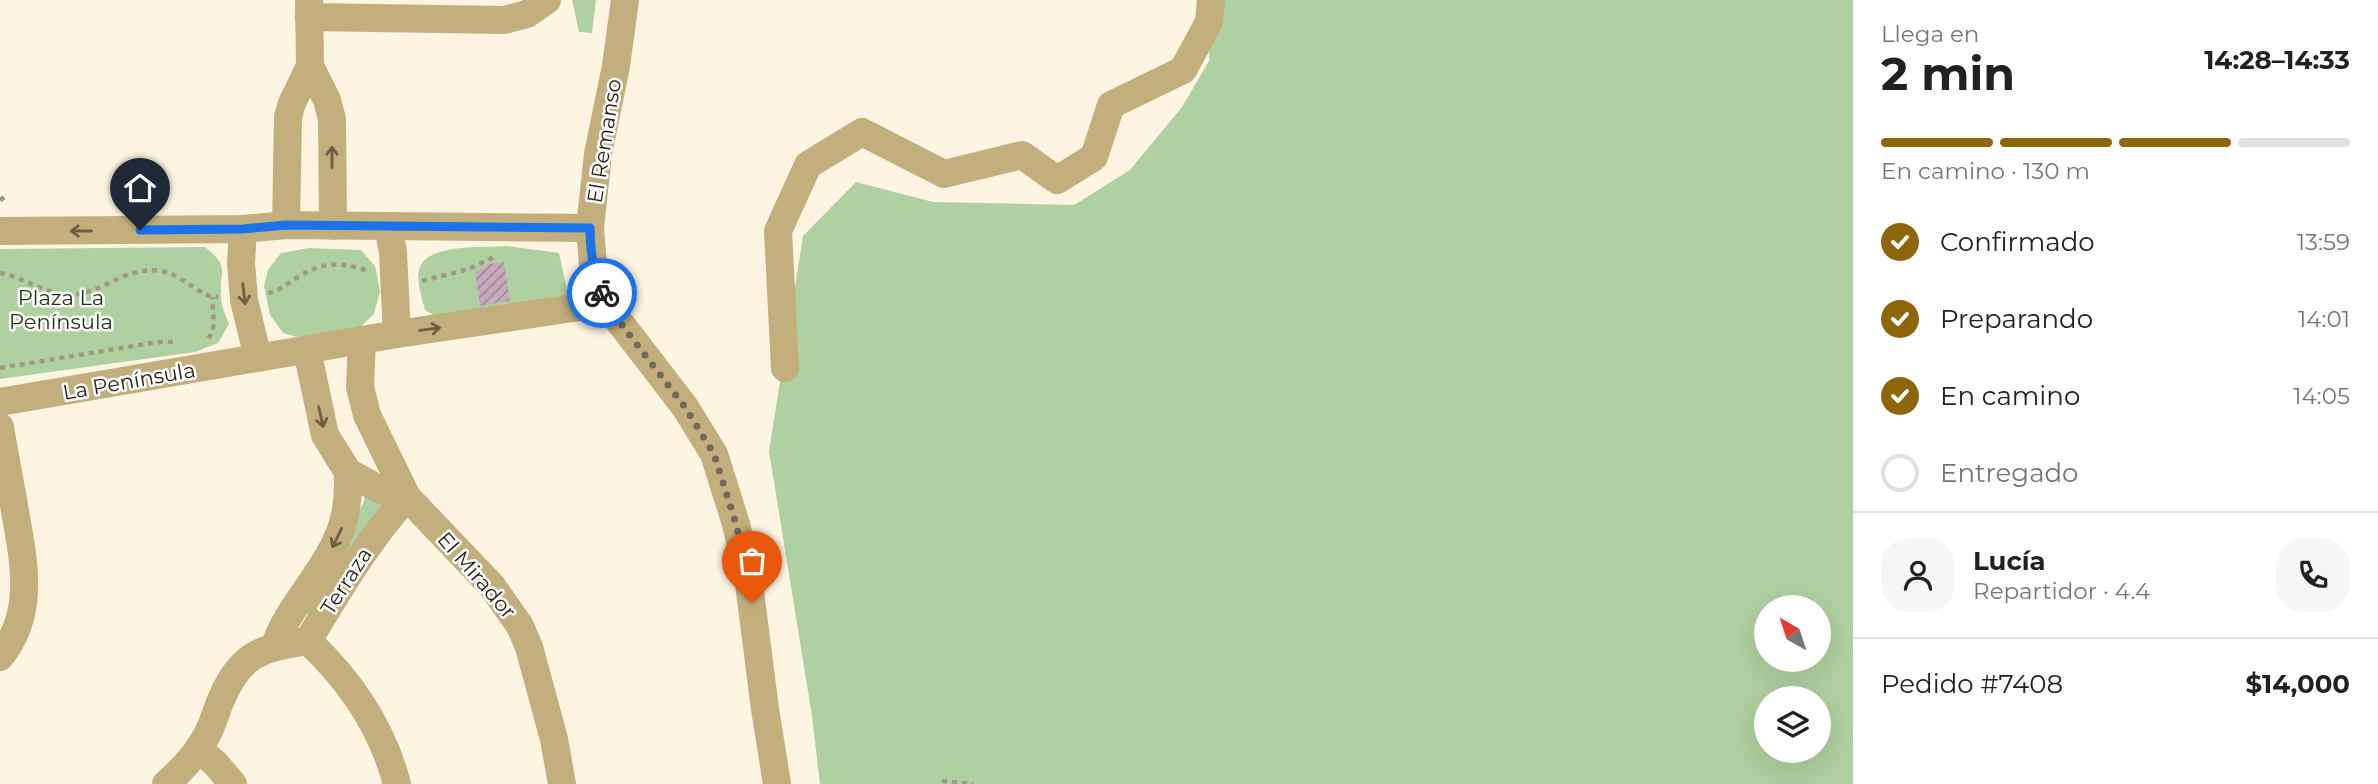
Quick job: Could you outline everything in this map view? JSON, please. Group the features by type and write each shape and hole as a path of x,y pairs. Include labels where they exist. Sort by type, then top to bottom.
{"street":[{"path":"333,226 332,119 327,100 310,66 309,9 504,20 527,14 547,0"},
{"name":"El Remanso","path":"625,0 616,66 598,154 590,228 593,266 607,303 685,407 714,454 726,489 748,576 777,784"},
{"path":"785,368 778,231 808,164 862,132 944,174 1022,155 1057,180 1094,157 1111,105 1183,70 1209,22 1211,0"},
{"path":"286,225 288,117 310,66"},
{"path":"0,231 243,229 286,225 590,228"},
{"path":"388,226 393,252 397,334"},
{"path":"243,229 241,263 244,300 258,358"},
{"name":"La Península","path":"0,402 397,334 607,303"},
{"name":"El Mirador","path":"362,340 360,387 368,415 407,497 492,586 520,626 536,664 562,784"},
{"name":"El Mirador","path":"307,350 325,435 348,472 381,490 407,497"},
{"path":"0,426 26,579 21,616 12,640 0,657"},
{"name":"Terraza","path":"275,645 287,618 337,540 346,514 348,472"},
{"name":"Terraza","path":"308,640 362,555 407,497"},
{"path":"166,784 208,734 232,676 255,654 275,645 308,640 338,671 362,702 389,755 397,784"},
{"path":"198,749 215,763 233,784"}],"path":[{"path":"0,200 8,195"},
{"path":"0,273 64,295 82,294 144,270 162,271 180,277 202,293 213,295 212,335 198,343"},
{"path":"0,368 158,342 188,343"},
{"path":"943,781 973,784"}],"green space":[{"path":"572,0 596,0 592,33 579,32"},
{"path":"1212,0 1853,0 1853,784 820,784 812,716 769,451 803,236 856,182 933,202 1074,205 1130,170 1182,107 1209,61"},
{"path":"507,246 559,253 569,299 435,316 425,310 418,277 425,259 446,250"},
{"name":"Plaza La Península","path":"205,247 218,260 222,269 221,300 229,324 218,343 195,352 0,379 0,249"},
{"path":"309,248 361,250 375,266 380,291 374,314 357,330 301,338 283,333 270,315 264,286 268,270 281,253"},
{"path":"366,490 387,502 310,616 303,611 363,504"}],"building":[{"path":"504,262 510,301 480,306 475,272 488,264"}],"way so far":[{"path":"602,293 615,316 685,407 714,454 736,524 752,603"}],"route":[{"path":"140,230 243,229 286,225 590,228 593,266 602,293"}]}
